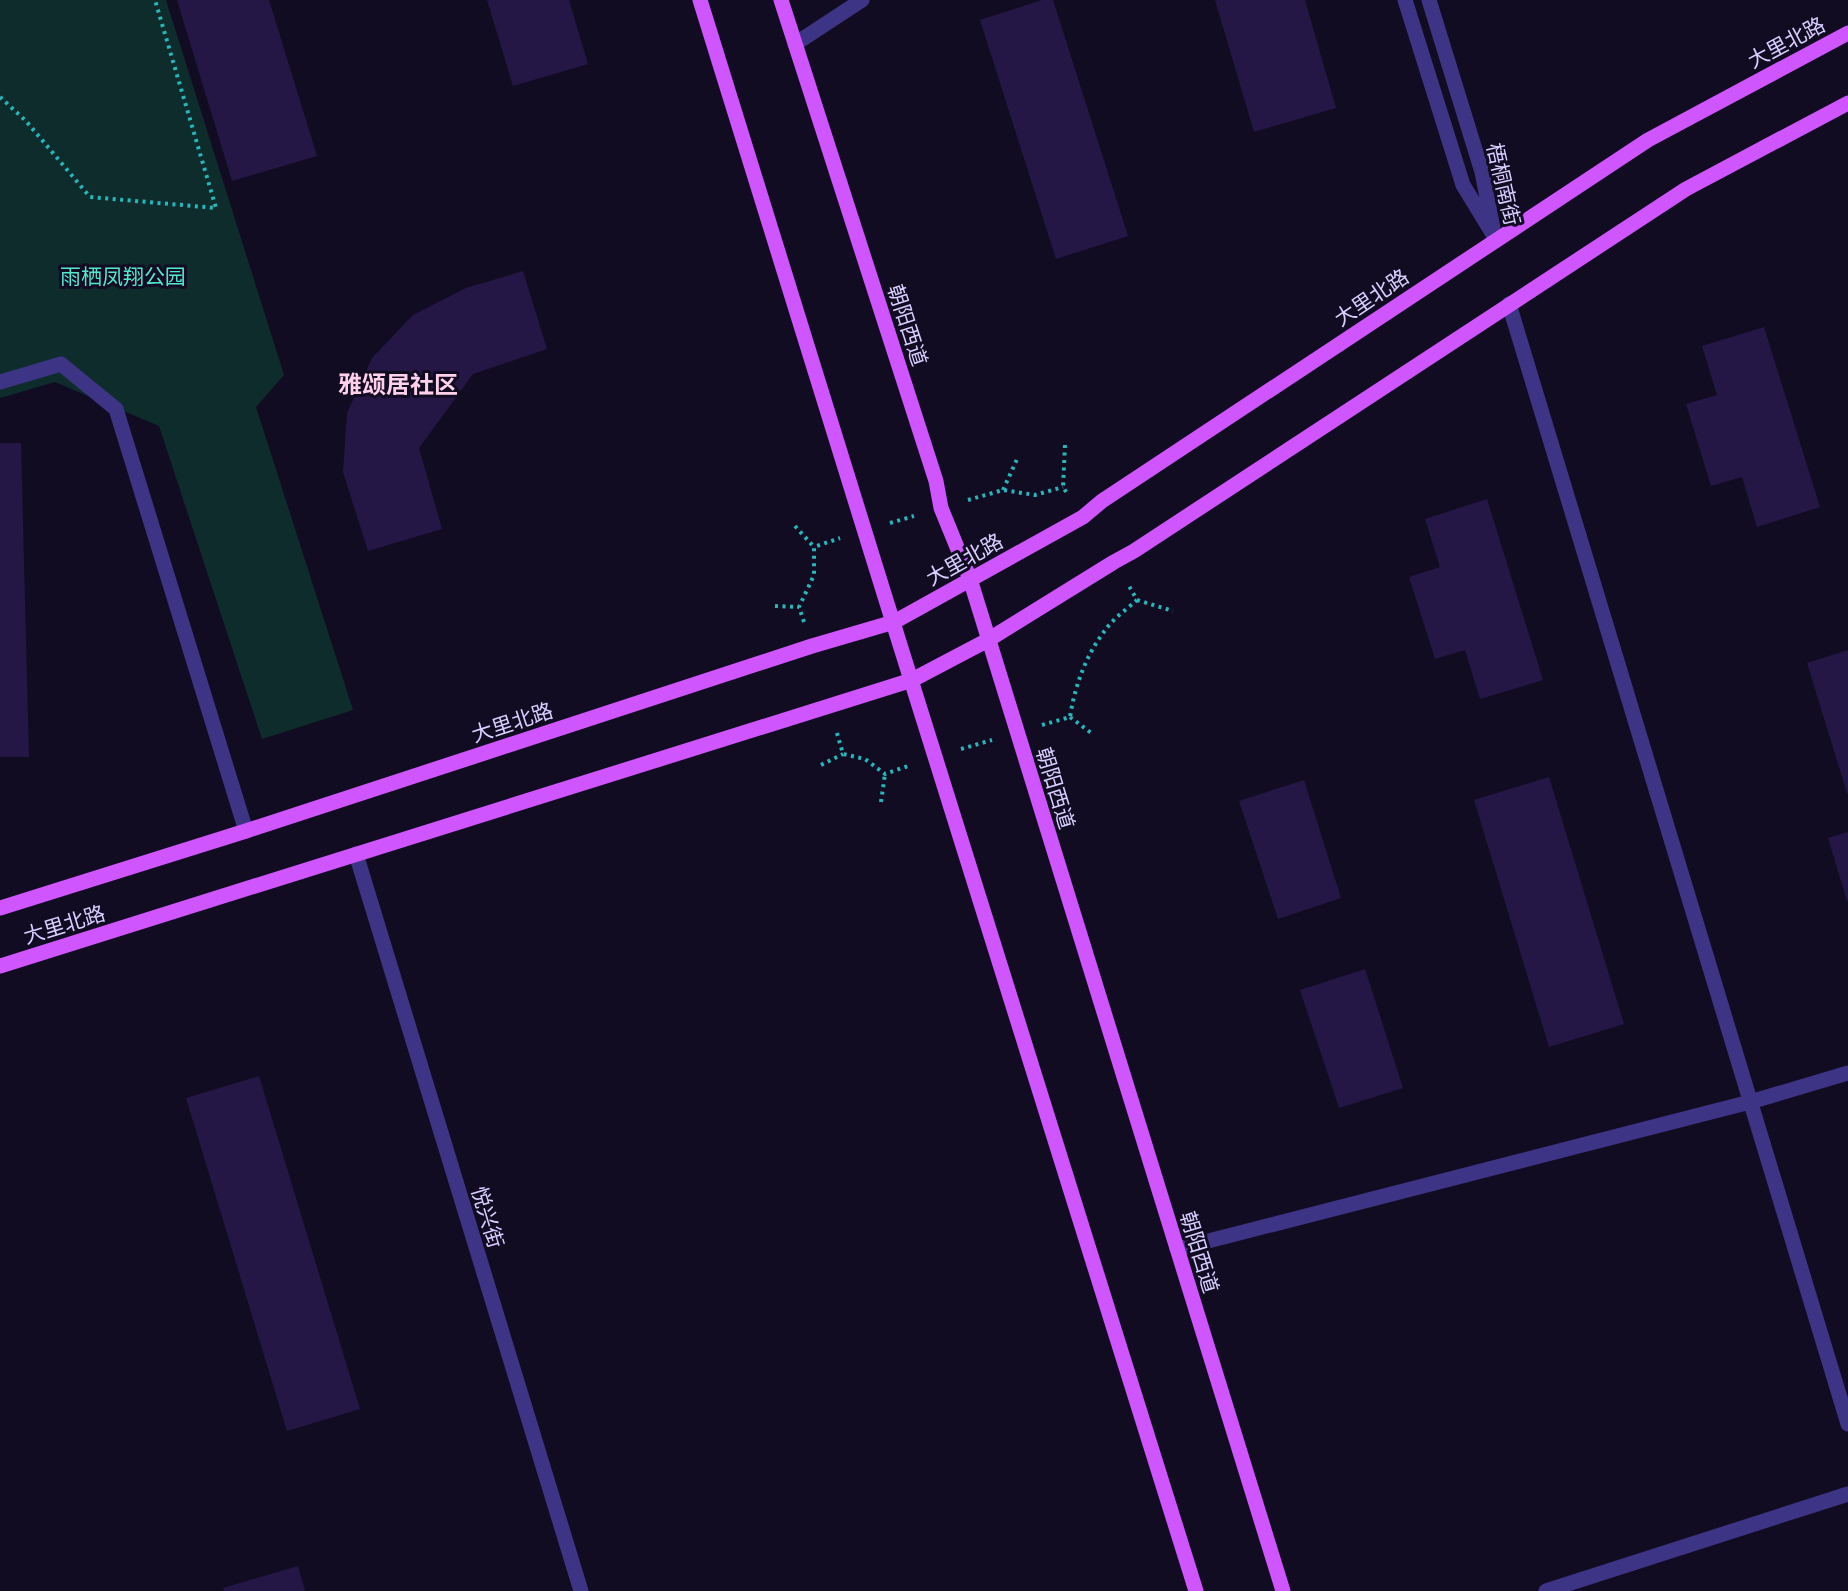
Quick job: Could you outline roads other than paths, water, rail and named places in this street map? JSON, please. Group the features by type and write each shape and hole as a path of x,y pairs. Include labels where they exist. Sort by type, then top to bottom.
{"main road":[{"path":"700,0 863,531 894,622 1196,1591"},
{"name":"朝阳西道","path":"781,0 936,481 941,508 970,579 1283,1591"},
{"name":"大里北路","path":"0,908 246,831 812,645 894,622 1083,517 1102,501 1648,140 1848,33"},
{"name":"大里北路","path":"0,966 912,680 988,640 1134,551 1686,189 1848,103"}],"street":[{"path":"795,44 861,0"},
{"name":"梧桐南街","path":"1405,0 1462,185 1496,239"},
{"name":"梧桐南街","path":"1429,0 1482,172 1496,239"},
{"path":"1509,304 1848,1424"},
{"path":"0,382 61,364 116,409 246,831"},
{"name":"悦兴街","path":"356,854 581,1591"},
{"path":"1177,1249 1750,1102 1848,1073"},
{"path":"1546,1591 1848,1494"}],"district":[{"name":"雅颂居社区","path":"398,384"}],"park label":[{"name":"雨栖凤翔公园","path":"123,276"}]}
